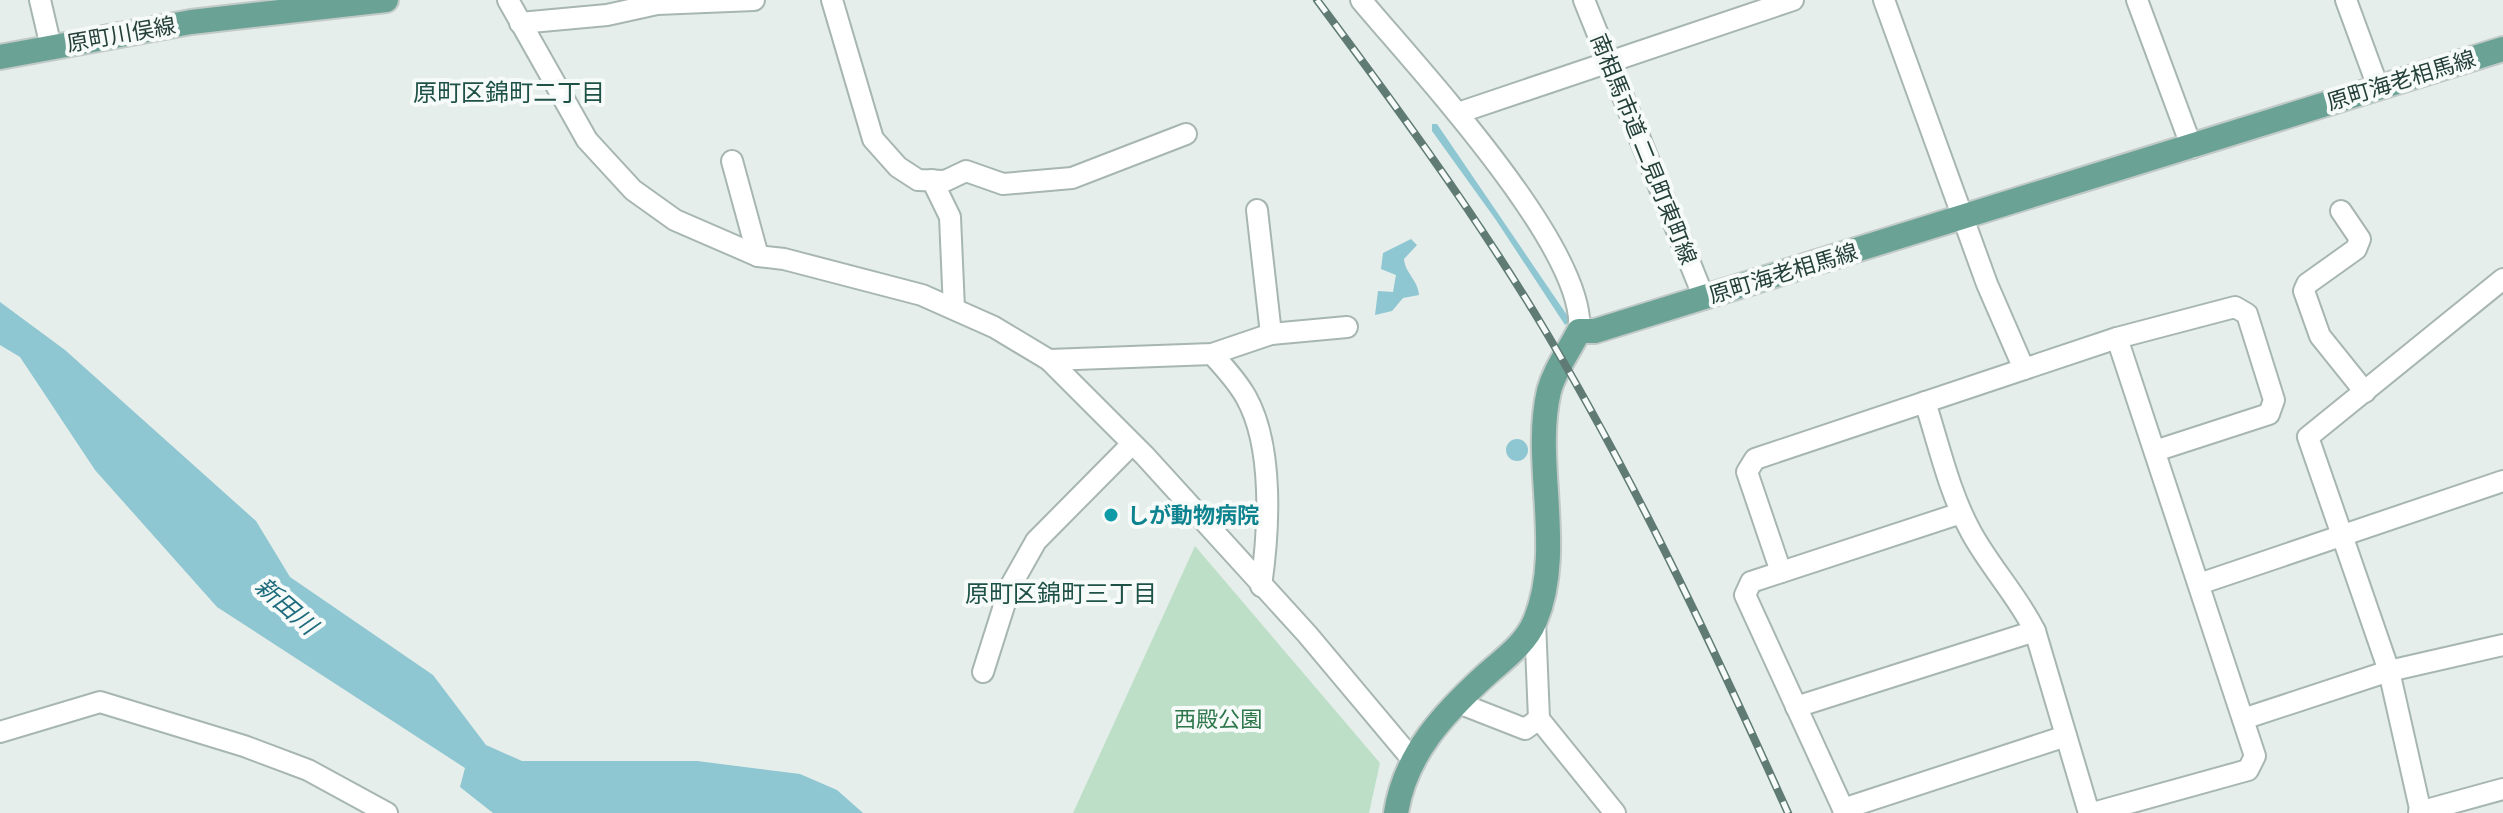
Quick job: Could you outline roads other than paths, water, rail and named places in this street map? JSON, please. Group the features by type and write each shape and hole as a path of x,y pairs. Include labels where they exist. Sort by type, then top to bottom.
{"main road":[{"name":"原町川俣線","path":"0,57 191,22 386,0"},
{"name":"原町海老相馬線","path":"1579,331 1595,331 1704,298 2503,49"},
{"path":"1396,813 1411,758 1456,702 1520,645 1535,622 1544,589 1548,550 1547,407 1558,370 1579,331"}],"street":[{"path":"40,0 51,47"},
{"path":"508,0 587,140 633,190 675,220 758,256 784,259 922,295 994,327 1049,360 1132,444 1307,634 1411,758"},
{"path":"520,23 607,15 657,4 754,0"},
{"path":"832,0 873,139 898,167 918,180 945,181 966,171 1003,184 1072,178 1186,134"},
{"path":"1361,0 1458,113 1558,256 1581,314 1579,331"},
{"name":"南相馬市道 二見町東町線","path":"1584,0 1704,298"},
{"path":"1458,113 1793,0"},
{"path":"1884,0 1963,218 2024,369"},
{"path":"2137,0 2192,148"},
{"path":"2346,0 2378,87"},
{"path":"732,161 758,256"},
{"path":"932,180 950,217 954,309"},
{"path":"1257,210 1271,334"},
{"path":"2341,211 2360,239 2356,249 2307,284 2304,291 2320,336 2365,392"},
{"path":"2503,279 2308,437 2389,671 2420,813 2503,789"},
{"path":"1781,572 1747,472 1755,459 2117,338 2235,307 2247,314 2274,400 2269,414 2155,451"},
{"path":"1049,360 1212,354 1271,334 1347,327"},
{"path":"1925,402 1961,513 2021,604 2035,631 2091,813 2248,770 2255,756 2117,338"},
{"path":"1212,354 1247,398 1263,441 1266,553 1261,586"},
{"path":"983,672 1010,587 1036,541 1132,444"},
{"path":"2199,584 2503,481"},
{"path":"1961,513 1751,582 1745,595 1844,811 2066,736"},
{"path":"1535,622 1539,719 1615,813"},
{"path":"1796,707 2035,631"},
{"path":"2243,719 2389,671 2503,645"},
{"path":"0,732 100,702 295,765 387,813"},
{"path":"1456,702 1525,729 1539,719"}],"water":[{"path":"1432,124 1437,124 1571,321 1565,325 1496,220 1432,131"},
{"path":"1411,239 1417,245 1404,259 1419,295 1403,298 1392,311 1375,315 1378,291 1393,292 1396,275 1381,269 1383,253"},
{"name":"新田川","path":"0,302 65,350 256,521 290,577 433,675 486,745 522,761 697,761 800,774 837,790 863,813 493,813 460,787 465,768 217,607 95,470 20,357 0,345"},
{"path":"1517,439 1525,442 1528,450 1525,458 1517,461 1509,458 1506,450 1509,442"}],"railway":[{"path":"1317,0 1456,193 1570,372 1668,558 1788,813"}],"place":[{"name":"しが動物病院","path":"1111,515"}],"district":[{"name":"原町区錦町二丁目","path":"509,93"},
{"name":"原町区錦町三丁目","path":"1061,594"}],"park label":[{"name":"西殿公園","path":"1218,719"}]}
